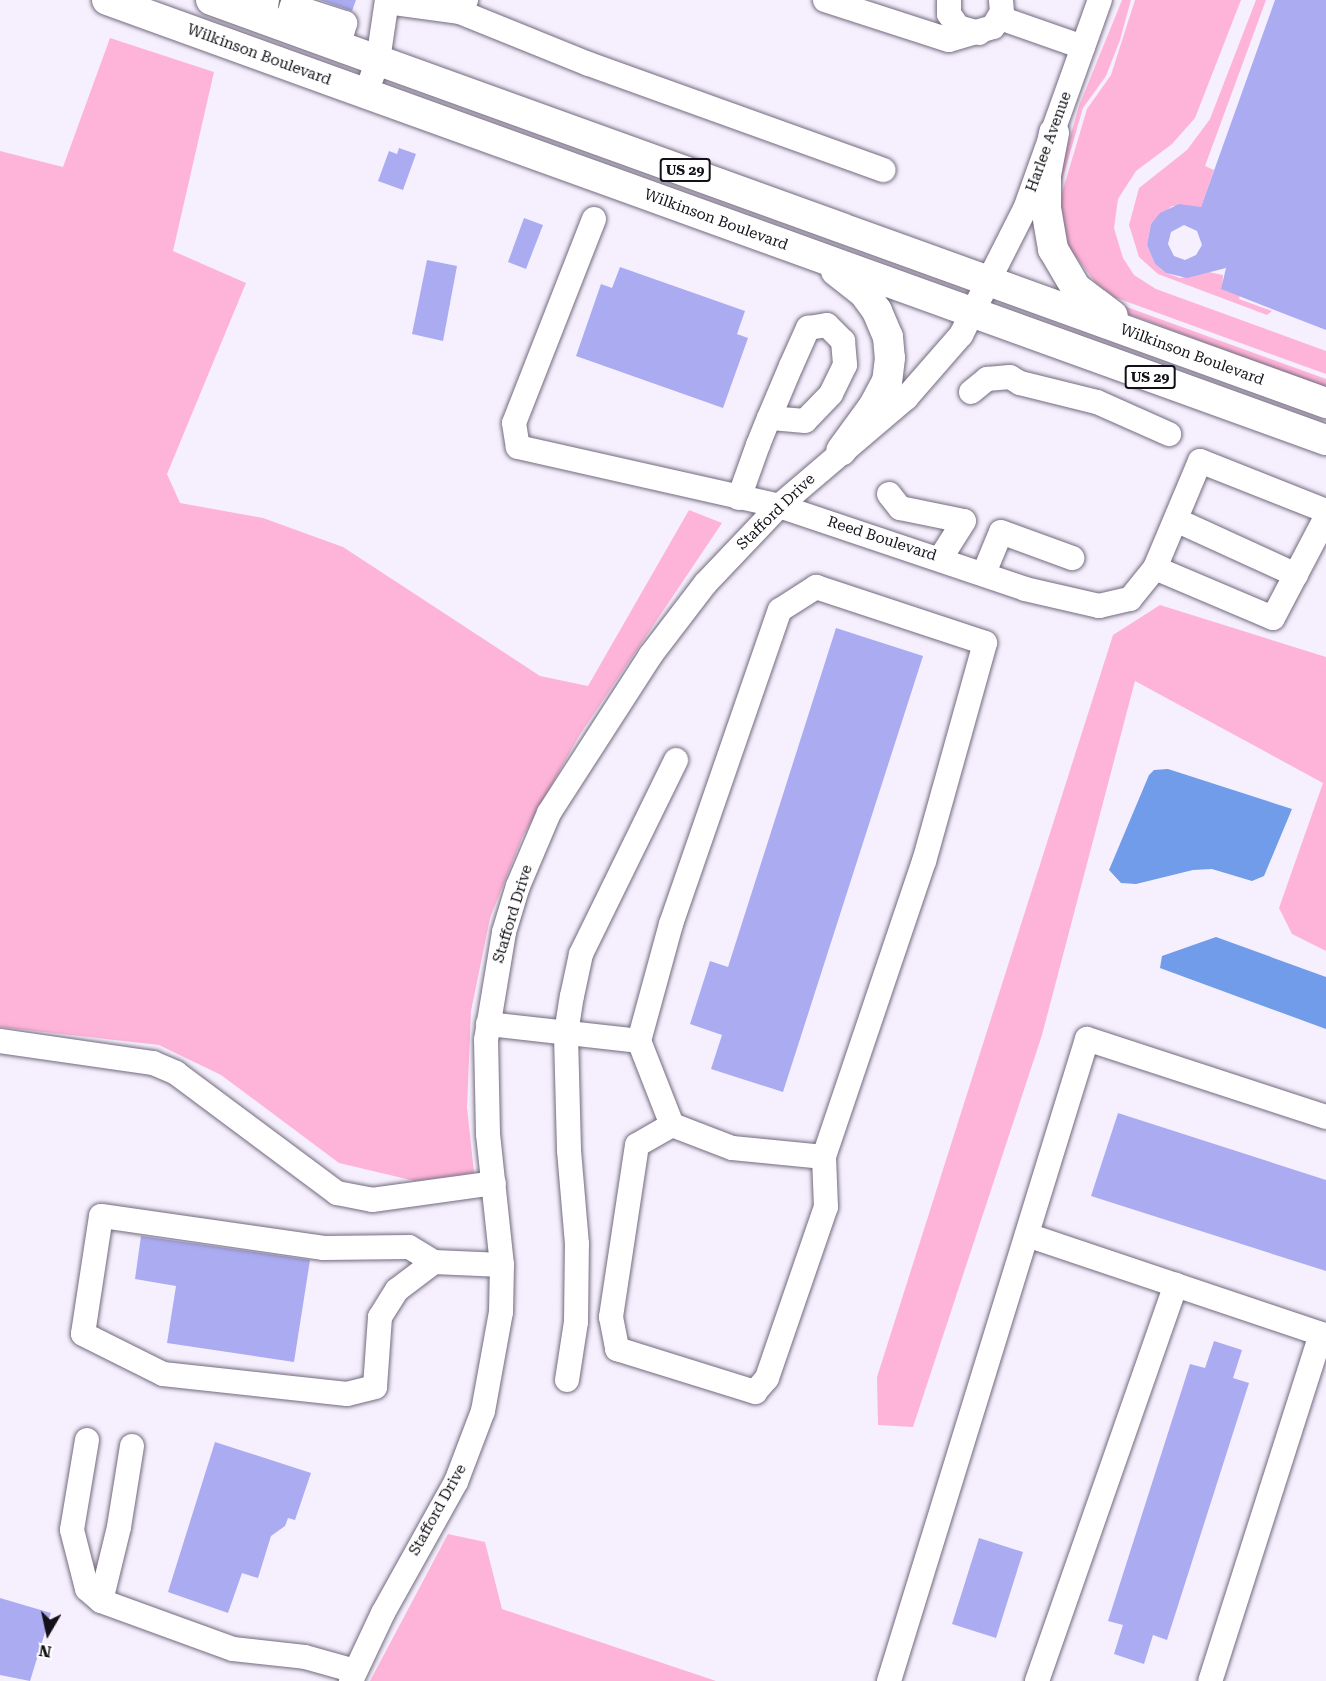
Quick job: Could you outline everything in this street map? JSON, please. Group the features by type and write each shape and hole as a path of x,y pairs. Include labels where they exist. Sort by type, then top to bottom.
{"main road":[{"name":"Wilkinson Boulevard","path":"106,0 1326,440"},
{"name":"Wilkinson Boulevard","path":"212,0 270,9 339,45 378,60 1326,403"},
{"path":"1054,133 1046,175 1046,208 1053,249 1077,288 1097,306 1154,341"},
{"path":"791,247 843,275 864,292 877,311 888,337 890,358 887,381 841,451"}],"street":[{"path":"825,0 934,38 949,40 979,33 1000,9 1083,46"},
{"path":"949,0 950,14 958,27 979,33"},
{"name":"Harlee Avenue","path":"991,282 1054,133 1100,0"},
{"path":"366,93 378,60 387,1 463,6 632,79 885,170"},
{"name":"Reed Boulevard","path":"594,219 514,423 518,447 779,506 940,558 1025,589 1099,606 1130,598 1155,568 1200,461 1326,511"},
{"name":"Stafford Drive","path":"353,1676 469,1451 483,1411 496,1351 502,1265 485,1081 488,1024 504,932 518,886 563,788 650,656 705,584 779,506 906,398 937,366 975,314 991,282"},
{"path":"971,392 987,379 1010,376 1020,383 1108,406 1169,434"},
{"path":"739,498 769,418"},
{"path":"889,494 900,508 964,520 940,558"},
{"path":"1155,568 1273,618 1326,517"},
{"path":"1176,520 1296,575"},
{"path":"984,573 1000,532 1071,558"},
{"path":"672,1125 637,1145 611,1317 617,1349 755,1392 767,1378 826,1207 824,1157 924,861 985,643 816,587 780,610 671,924 639,1041 672,1125 732,1148 824,1157"},
{"path":"567,1380 576,1322 577,1244 569,1150 566,1033 581,954 676,760"},
{"path":"488,1024 639,1041"},
{"path":"889,1681 1087,1039 1326,1117"},
{"path":"0,1041 153,1063 176,1073 337,1193 372,1200 494,1183"},
{"path":"434,1262 397,1290 380,1317 375,1387 347,1394 164,1374 84,1334 101,1216 324,1248 409,1247 434,1262 502,1265"},
{"path":"1027,1235 1321,1334 1210,1681"},
{"path":"1037,1681 1176,1286"},
{"path":"87,1440 72,1530 87,1588 100,1602 233,1649 305,1657 353,1676"},
{"path":"100,1602 119,1527 132,1446"}],"shaded area":[{"path":"1122,0 1131,0 1120,40 1106,76 1083,108 1059,191 1056,186 1079,106"},
{"path":"1135,0 1241,0 1195,118 1172,144 1136,171 1118,199 1114,228 1123,258 1134,275 1156,289 1326,351 1326,374 1114,297 1096,283 1069,248 1060,210 1062,193 1087,109 1111,75"},
{"path":"1256,0 1266,0 1205,166 1214,170 1201,207 1243,222 1194,206 1172,206 1151,224 1147,245 1155,264 1166,273 1180,278 1209,272 1223,275 1222,289 1237,295 1243,286 1239,299 1272,311 1267,315 1158,274 1139,257 1129,225 1139,188 1187,150 1210,119"},
{"path":"110,38 214,72 173,251 246,283 167,474 180,503 263,518 343,547 540,676 588,686 689,510 722,523 579,736 522,838 490,918 471,1011 467,1107 474,1173 415,1181 339,1163 221,1075 159,1045 0,1027 0,151 63,167"},
{"path":"1081,274 1121,305 1326,379 1326,388 1118,310"},
{"path":"1160,605 1326,657 1326,951 1292,934 1279,908 1323,783 1135,681 1042,1035 913,1427 878,1425 877,1377 1113,635"},
{"path":"448,1534 485,1542 502,1609 716,1681 370,1681"}],"water":[{"path":"1168,769 1292,809 1264,876 1252,881 1212,869 1193,870 1136,884 1121,883 1109,870 1149,775 1154,770"},
{"path":"1216,937 1326,977 1326,1029 1160,968 1162,956"}],"building":[{"path":"320,0 356,0 352,11"},
{"path":"1275,0 1326,0 1326,330 1221,289 1226,268 1187,278 1166,273 1155,264 1147,245 1151,224 1160,213 1179,204 1201,207","holes":["1184,225 1197,231 1202,245 1196,255 1185,260 1174,256 1168,244 1171,232"]},
{"path":"399,148 416,154 403,190 378,181 389,151 397,154"},
{"path":"524,218 543,225 526,269 508,262"},
{"path":"427,260 457,266 443,341 412,334"},
{"path":"620,267 745,311 737,334 748,338 723,408 576,356 601,284 612,288"},
{"path":"836,628 923,656 783,1092 711,1069 722,1035 690,1024 710,961 728,967"},
{"path":"1118,1113 1326,1180 1326,1271 1091,1196"},
{"path":"141,1236 310,1260 294,1362 167,1343 176,1286 135,1279"},
{"path":"1214,1341 1242,1350 1233,1378 1249,1383 1167,1640 1153,1635 1144,1664 1114,1654 1123,1625 1108,1621 1190,1364 1205,1368"},
{"path":"215,1442 311,1473 295,1520 288,1518 285,1526 271,1536 258,1578 242,1573 228,1613 168,1592"},
{"path":"979,1538 1023,1552 996,1638 952,1624"},
{"path":"0,1598 51,1613 30,1681 0,1675"}]}
